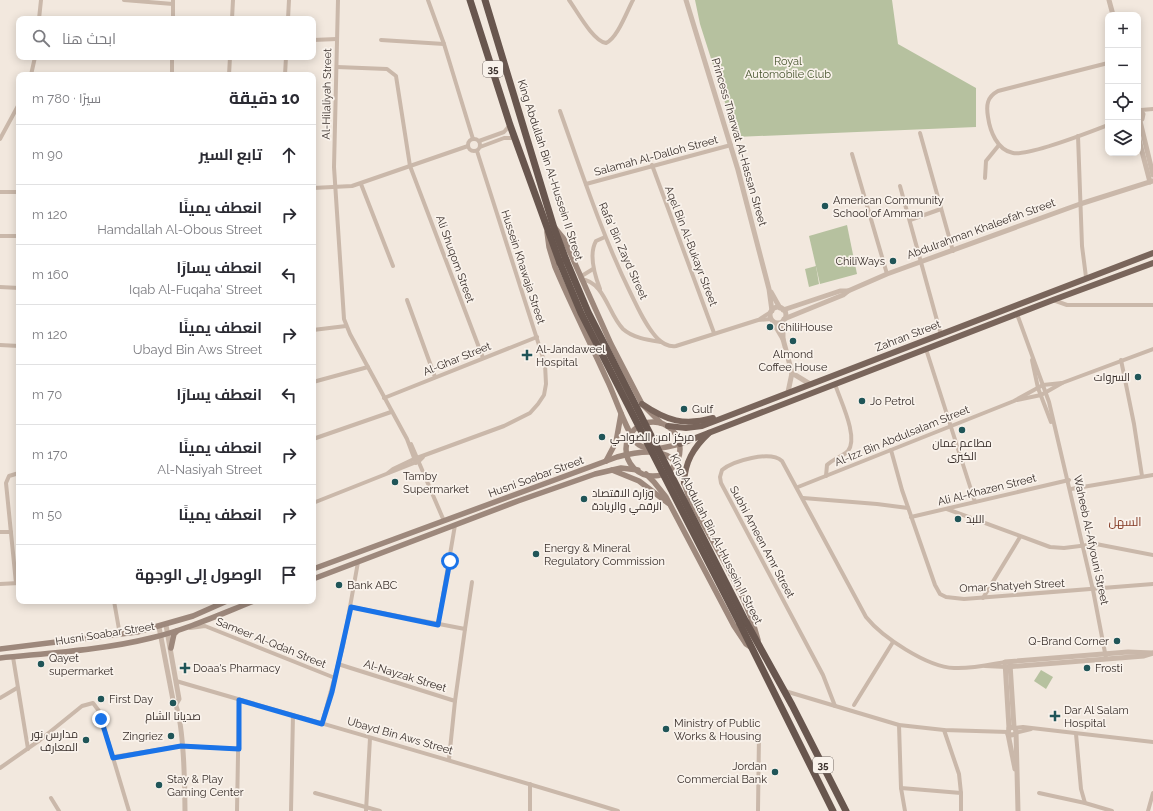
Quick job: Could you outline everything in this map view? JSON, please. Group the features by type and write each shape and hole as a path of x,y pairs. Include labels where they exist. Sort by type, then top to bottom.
{"highway":[{"name":"King Abdullah Bin Al-Hussein II Street","path":"470,0 510,125 563,262 743,623 752,649 833,811"},
{"name":"King Abdullah Bin Al-Hussein II Street","path":"484,0 551,229"},
{"name":"King Abdullah Bin Al-Hussein II Street","path":"743,623 760,646 846,811"}],"main road":[{"path":"661,423 642,404 581,278 564,239 551,229 548,242 555,267 621,411 630,435 637,444 647,448 667,447 680,444"},
{"name":"Zahran Street","path":"668,426 694,428 941,335 1086,277 1153,253"},
{"name":"Zahran Street","path":"680,444 713,430 1153,263"},
{"path":"621,411 636,415 641,411 642,404"},
{"path":"642,404 658,414 684,422 693,422 733,414"},
{"path":"606,461 616,442 621,411"},
{"path":"646,474 662,474 676,464 679,456 680,444 677,435 668,426 661,423 653,422 641,425 630,435 627,445 627,454 630,462 638,470 646,474 666,497 737,631 746,644 752,649"},
{"path":"685,486 686,467 692,453 713,430"},
{"name":"Husni Soabar Street","path":"316,568 627,454 661,454 670,458 676,464"},
{"path":"676,464 685,486 749,614 760,646"},
{"name":"Husni Soabar Street","path":"316,578 523,499 610,469 621,468 638,470"},
{"path":"610,469 639,481 671,505"},
{"path":"666,497 669,489 673,486 685,486"},
{"path":"391,540 395,547"},
{"name":"Husni Soabar Street","path":"0,649 120,635 159,627 193,616 219,604"},
{"name":"Husni Soabar Street","path":"0,658 105,646 161,636 246,604"},
{"path":"171,648 174,634 177,630"}],"street":[{"path":"39,16 41,0"},
{"path":"124,0 173,2 173,16"},
{"path":"232,16 233,0"},
{"path":"288,16 289,0"},
{"name":"Al-Hilaliyah Street","path":"338,0 336,67 336,188 346,326"},
{"path":"428,0 444,44 473,140"},
{"path":"569,0 593,35 601,42 606,43 613,37 633,0"},
{"name":"Princess Tharwat Al-Hassan Street","path":"686,0 731,145 769,289 771,312"},
{"path":"1109,0 1111,12"},
{"path":"316,40 337,39"},
{"path":"381,40 444,44"},
{"path":"32,72 34,60"},
{"path":"172,60 172,72"},
{"path":"230,60 230,72"},
{"path":"285,72 286,60"},
{"path":"1105,65 994,93 988,100 987,109 990,128 999,144 1010,152 1021,153 1105,126"},
{"name":"Ali Shuqom Street","path":"336,67 382,68 394,73 399,87 404,136 410,166 483,358"},
{"path":"1141,111 1153,109"},
{"path":"0,139 16,110"},
{"name":"Rafa' Bin Zayd Street","path":"560,111 605,237 634,300 653,332 661,342"},
{"path":"316,188 336,188 361,184 468,146 469,142 473,140 479,141 504,132 510,125"},
{"path":"1141,130 1152,179"},
{"path":"920,134 953,251"},
{"path":"1078,136 1082,246 1086,277"},
{"path":"468,146 471,151 477,151 480,147 502,138 515,138"},
{"path":"479,141 480,147"},
{"path":"985,178 988,157 999,144"},
{"name":"Salamah Al-Dalloh Street","path":"586,184 652,165 731,145"},
{"path":"1141,145 1152,179"},
{"name":"Hussein Khawaja Street","path":"417,460 515,421 535,408 544,395 546,375 536,337 477,151"},
{"path":"852,154 887,274"},
{"name":"Aqel Bin Al-Bukayr Street","path":"652,165 714,333"},
{"name":"Abdulrahman Khaleefah Street","path":"784,320 843,295 848,291 887,274 1122,189 1125,186 1152,179"},
{"path":"361,184 393,266"},
{"path":"900,186 941,335"},
{"path":"0,192 16,192"},
{"path":"910,220 941,209"},
{"path":"0,236 16,236"},
{"path":"605,237 596,241 594,245 593,269 602,293 623,328 632,334 661,342 669,346 676,346 758,320 775,308 781,309 785,314 783,339"},
{"path":"581,278 593,269"},
{"path":"581,278 588,280 602,293"},
{"path":"0,287 16,288"},
{"name":"Princess Tharwat Al-Hassan Street","path":"769,289 781,309"},
{"name":"Abdulrahman Khaleefah Street","path":"781,309 840,291 848,291"},
{"path":"407,300 435,377"},
{"path":"1053,300 1066,304 1153,305"},
{"path":"771,312 771,320 783,339 792,373 788,392"},
{"name":"Waheeb Al-Afyouni Street","path":"1017,314 1046,392 1071,489 1093,590 1105,656"},
{"path":"758,320 771,320 778,323 784,320"},
{"path":"316,330 346,326 391,412 407,439 444,521"},
{"name":"Al-Ghar Street","path":"384,398 536,337"},
{"path":"0,345 16,346"},
{"path":"926,349 975,502"},
{"name":"Al-Izz Bin Abdulsalam Street","path":"1014,401 1040,395 1062,383 1153,349"},
{"name":"Waheeb Al-Afyouni Street","path":"1031,355 1040,395 1054,427"},
{"path":"1121,360 1134,424 1142,476"},
{"path":"316,381 368,367"},
{"path":"792,373 810,384"},
{"name":"Al-Izz Bin Abdulsalam Street","path":"798,487 1014,401 1043,385 1062,383"},
{"path":"826,476 826,468 828,463 845,453 852,441 852,434 834,384"},
{"path":"316,438 391,412"},
{"name":"Omar Shatyeh Street","path":"891,450 910,517 934,585 940,594 954,598 983,598 1153,584"},
{"name":"Subhi Ameen Amr Street","path":"798,487 782,461 773,456 742,461 724,468 720,473 721,483 823,675 835,706"},
{"path":"316,502 417,460"},
{"path":"16,474 10,476 6,483 16,568"},
{"path":"1071,489 1153,475"},
{"name":"Ali Al-Khazen Street","path":"910,517 1068,480"},
{"path":"0,483 6,483"},
{"path":"798,487 866,617 873,626 893,642 939,666 954,668 1105,656 1144,656 1153,653"},
{"path":"803,498 908,508"},
{"path":"947,509 1042,546 1057,548 1083,545 1113,546 1153,555"},
{"path":"438,625 455,525"},
{"path":"0,532 11,532"},
{"path":"983,598 1020,537"},
{"path":"322,724 335,678 351,607 358,562"},
{"path":"455,701 472,582"},
{"path":"0,584 16,583"},
{"path":"115,604 120,635"},
{"path":"351,607 465,629"},
{"path":"166,625 179,699 176,704"},
{"name":"Sameer Al-Qdah Street","path":"177,630 205,626 335,678"},
{"path":"159,627 173,700 176,704 181,746 185,811"},
{"path":"854,705 893,642"},
{"path":"13,657 28,749"},
{"name":"Al-Nayzak Street","path":"338,664 455,701 449,759"},
{"path":"1008,664 1012,731 1018,782 1018,811"},
{"name":"Ubayd Bin Aws Street","path":"176,681 370,738 449,759 618,811"},
{"path":"0,698 17,688"},
{"path":"784,691 899,725 944,730 1012,731 1032,729 1153,742"},
{"path":"237,811 239,700"},
{"path":"0,768 28,749 82,706 93,703 97,707 129,811"},
{"path":"291,811 293,715"},
{"path":"899,725 901,788 905,811"},
{"path":"944,730 959,774 961,811"},
{"path":"758,811 759,734"},
{"path":"1076,734 1081,789 1084,803"},
{"path":"366,809 370,738"},
{"path":"113,758 181,746 239,749"},
{"path":"530,784 530,811"},
{"path":"901,788 961,793"},
{"path":"315,793 366,809 380,811"},
{"path":"1039,793 1112,811"},
{"path":"1148,811 1153,793"},
{"path":"51,798 59,811"}],"green space":[{"name":"Royal Automobile Club","path":"695,0 892,0 898,44 976,88 976,127 736,137 700,24"},
{"path":"847,225 857,274 820,284 809,236"},
{"path":"816,266 819,284 809,287 805,269"},
{"path":"1041,670 1053,677 1046,689 1034,681"}],"place":[{"name":"American Community School of Amman","path":"825,206"},
{"name":"ChiliWays","path":"893,261"},
{"name":"ChiliHouse","path":"770,327"},
{"name":"Almond Coffee House","path":"793,341"},
{"name":"Al-Jandaweel Hospital","path":"527,355"},
{"name":"السروات","path":"1138,377"},
{"name":"Jo Petrol","path":"862,401"},
{"name":"Gulf","path":"684,409"},
{"name":"مطاعم عمان الكبرى","path":"962,430"},
{"name":"مركز امن الضواحي","path":"602,437"},
{"name":"Tamby Supermarket","path":"395,482"},
{"name":"وزارة الاقتصاد الرقمي والريادة","path":"584,499"},
{"name":"اللبد","path":"958,519"},
{"name":"Energy & Mineral Regulatory Commission","path":"536,554"},
{"name":"Bank ABC","path":"339,585"},
{"name":"Q-Brand Corner","path":"1117,641"},
{"name":"Qayet supermarket","path":"41,664"},
{"name":"Doaa's Pharmacy","path":"185,668"},
{"name":"Frosti","path":"1087,668"},
{"name":"First Day","path":"101,699"},
{"name":"صديانا الشام","path":"173,703"},
{"name":"Dar Al Salam Hospital","path":"1055,716"},
{"name":"Ministry of Public Works & Housing","path":"666,729"},
{"name":"Zingriez","path":"171,736"},
{"name":"مدارس نور المعارف","path":"86,740"},
{"name":"Jordan Commercial Bank","path":"775,772"},
{"name":"Stay & Play Gaming Center","path":"159,785"}],"district":[{"name":"السهل","path":"1125,522"}],"route":[{"path":"101,719 113,758 151,750 181,746 205,746 239,749 239,700 322,724 332,692 351,607 438,625 450,561"}]}
